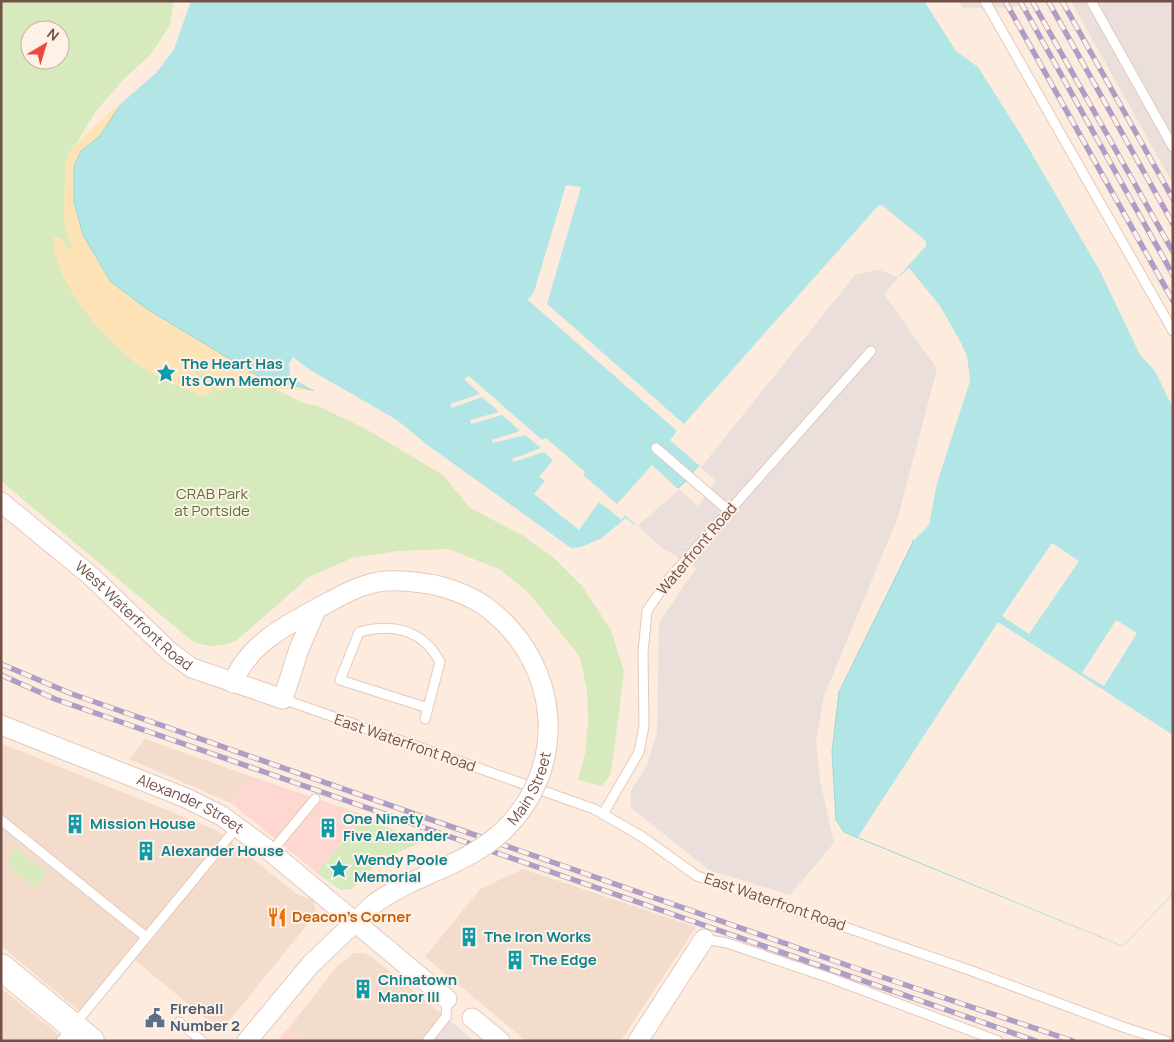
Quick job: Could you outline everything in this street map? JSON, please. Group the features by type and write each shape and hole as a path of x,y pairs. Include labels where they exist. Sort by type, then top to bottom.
{"main road":[{"path":"1,967 75,1036"}],"street":[{"name":"West Waterfront Road","path":"1,502 90,576 171,653 192,668 283,700"},
{"name":"Main Street","path":"233,683 238,672 264,642 295,619 352,590 378,582 399,581 436,585 473,598 489,609 513,631 534,662 546,696 548,726 546,754 531,794 515,818 496,837 470,855 407,883 374,904 310,964 247,1041"},
{"path":"283,700 298,649 317,608"},
{"name":"Alexander Street","path":"1,725 186,798 206,807 238,826 447,999"},
{"path":"638,1041 704,939"},
{"path":"472,1018 500,1041"}],"lane":[{"path":"985,1 1173,331"},
{"path":"1091,1 1173,147"},
{"name":"Waterfront Road","path":"603,814 639,752 644,726 644,652 648,610 668,580 871,351"},
{"path":"656,448 729,511"},
{"path":"425,718 428,708 440,662 432,647 420,638 398,629 374,628 359,632 340,680 428,708"},
{"name":"East Waterfront Road","path":"283,700 603,814 641,836 697,876 972,971 1166,1041"},
{"path":"271,852 315,799"},
{"path":"1,820 146,938"},
{"path":"75,1036 146,938 238,826"},
{"path":"704,939 727,942 811,971 998,1041"},
{"path":"427,1041 446,1018 447,999"},
{"path":"179,1022 202,1041"}],"shaded area":[{"path":"959,1 1026,1 1015,7 963,8"},
{"path":"1071,1 1173,1 1173,184"},
{"path":"878,206 926,246 884,294 937,369 898,517 824,696 816,741 820,781 834,843 790,895 709,870 631,808 631,791 647,765 657,733 659,623 696,568 661,547 627,516 652,465 698,506 716,481 670,440"},
{"path":"145,739 253,777 231,803 129,759"},
{"path":"1,743 216,830 297,894 313,900 316,910 312,919 221,1031 131,957 83,1014 1,946"},
{"path":"253,777 364,815 317,873 231,803"},
{"path":"523,869 696,927 621,1041 526,1041 425,957 480,889"},
{"name":"Chinatown Manor III","path":"354,953 365,953 373,958 446,1017 427,1041 302,1041 288,1029 338,965"},
{"path":"1,988 63,1038 61,1041 1,1041"},
{"path":"446,1017 474,1041 427,1041"},
{"path":"288,1029 302,1041 277,1041"}],"green space":[{"name":"CRAB Park at Portside","path":"1,1 174,1 170,25 151,54 124,79 96,111 74,147 65,217 73,251 202,370 237,385 246,374 303,403 318,406 364,428 443,475 470,508 522,535 552,556 582,586 611,630 624,671 611,774 602,786 578,780 585,753 588,723 587,691 580,657 528,592 499,569 448,549 398,551 352,558 309,577 236,641 225,645 209,646 192,641 1,481"},
{"path":"362,818 424,841 379,861 352,889 341,890 317,873"},
{"path":"16,848 47,873 35,888 8,866 11,855"}],"sand":[{"path":"124,99 117,120 316,391 261,388 224,379 217,385 229,390 217,391 209,377 191,368 213,391 205,397 157,375 128,357 98,327 71,291 61,272 55,253 54,237 61,238 69,250 71,250 72,245 68,239 64,219 65,163 72,147"}],"water":[{"path":"184,1 950,1 1173,377 1173,886 1170,896 1123,946 844,832 836,820 832,752 839,692 912,544 933,464 965,386 962,362 956,346 901,276 879,267 854,273 685,482 627,531 577,553 531,524 371,415 316,391 258,376 147,309 111,282 83,235 74,202 74,166 81,151 100,136 124,99 164,54"}],"pier":[{"path":"182,1 191,1 174,49 157,72 116,108 162,52"},
{"path":"924,1 953,1 1120,275 1173,372 1173,408 1155,371 1140,355 1100,271 1021,135 978,67 956,51"},
{"path":"566,185 581,187 547,304 684,424 878,206 882,205 926,241 926,246 898,277 879,270 855,275 701,467 670,440 677,431 528,300 534,292"},
{"path":"909,268 940,306 959,339 967,356 970,381 937,483 929,525 914,540 911,539 931,463 962,386 960,362 954,347 899,277"},
{"path":"293,357 310,370 397,420 426,444 571,548 581,547 602,538 626,518 636,527 628,533 578,555 564,554 530,526 370,418 304,391 315,391 290,377 289,364"},
{"path":"469,376 542,440 546,438 585,472 583,475 617,504 652,465 679,490 637,526 625,515 622,520 599,502 579,530 534,494 545,481 539,477 553,460 544,452 513,462 512,459 541,448 525,435 493,443 492,440 520,431 502,415 471,424 470,420 499,412 482,397 452,408 450,404 480,394 464,379"},
{"path":"1052,543 1079,561 1029,634 1002,616"},
{"path":"1116,620 1137,633 1104,686 1082,673"},
{"path":"998,622 1173,735 1173,887 1170,896 1123,946 858,837"}],"railway":[{"path":"1005,1 1173,301"},
{"path":"1020,1 1173,275"},
{"path":"1032,1 1173,252"},
{"path":"1048,1 1173,224"},
{"path":"1062,1 1173,199"},
{"path":"1,664 72,694 855,968 1073,1041"},
{"path":"1,675 55,699 1036,1041"}],"place":[{"name":"The Heart Has Its Own Memory","path":"166,373"},
{"name":"Mission House","path":"75,824"},
{"name":"One Ninety Five Alexander","path":"328,828"},
{"name":"Alexander House","path":"146,851"},
{"name":"Wendy Poole Memorial","path":"339,869"},
{"name":"Deacon's Corner","path":"277,917"},
{"name":"The Iron Works","path":"469,937"},
{"name":"The Edge","path":"515,960"},
{"name":"Chinatown Manor III","path":"363,989"},
{"name":"Firehall Number 2","path":"155,1018"}]}
